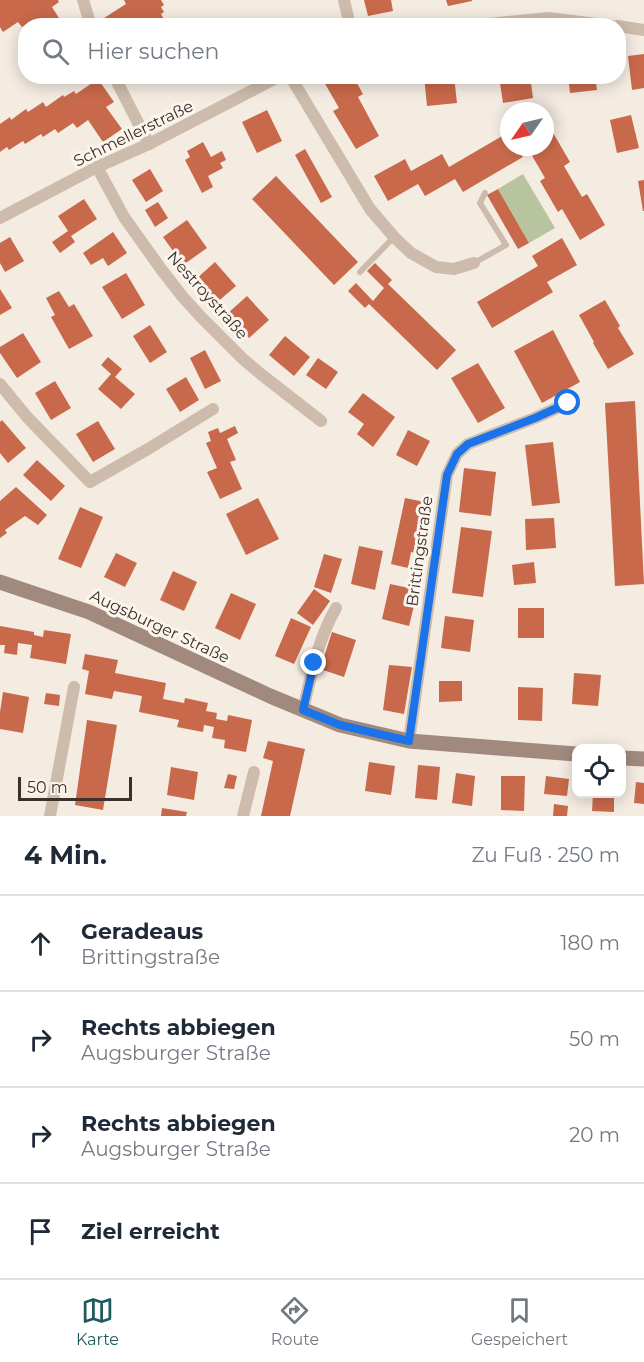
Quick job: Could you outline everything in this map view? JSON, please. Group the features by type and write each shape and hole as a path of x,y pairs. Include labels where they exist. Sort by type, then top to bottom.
{"street":[{"path":"83,0 88,18"},
{"path":"344,0 348,18"},
{"path":"626,27 644,30"},
{"path":"118,84 149,144"},
{"name":"Schmellerstraße","path":"0,219 265,84"},
{"path":"295,84 370,209 394,237 411,253 436,267 454,268 474,263"},
{"name":"Nestroystraße","path":"98,167 124,217 160,270 188,303 261,375 321,421"},
{"path":"0,384 27,417 90,482 213,409"},
{"name":"Brittingstraße","path":"409,741 447,475 457,454 468,444 568,403"},
{"name":"Augsburger Straße","path":"0,582 89,612 270,696 340,725 409,741 572,754"},
{"path":"303,710 314,663 336,608"},
{"path":"50,816 74,687"},
{"path":"626,758 644,759"},
{"path":"243,816 254,772"}],"lane":[{"path":"474,263 506,245 480,203 485,193"},
{"path":"360,272 394,237"}],"green space":[{"path":"523,174 555,228 529,243 498,189"}],"building":[{"path":"0,0 58,0 59,2 52,7 59,18 18,18 18,22 3,32 0,27"},
{"path":"124,0 161,0 164,5 161,7 164,12 161,14 163,18 104,18 126,4"},
{"path":"364,0 391,0 393,11 368,16"},
{"path":"446,0 472,0 472,1 448,6"},
{"path":"644,54 644,88 632,90 628,56"},
{"path":"91,84 101,84 114,102 106,107 122,129 103,142 88,120 77,128 73,123 58,133 55,129 43,137 41,134 25,144 23,141 9,150 7,147 0,152 0,124 10,117 11,120 26,109 28,112 43,102 46,107 63,95 64,97 74,91 76,94"},
{"path":"325,84 357,84 363,94 358,97 379,136 356,149 333,111 339,108"},
{"path":"425,84 455,84 457,103 427,106"},
{"path":"500,84 531,84 533,98 503,102"},
{"path":"569,84 596,84 597,90 570,93"},
{"path":"267,110 282,141 257,153 242,122"},
{"path":"631,115 639,148 617,153 610,120"},
{"path":"554,134 570,162 564,166 582,197 587,194 605,225 580,240 562,209 558,212 540,181 545,178 532,156 554,156"},
{"path":"500,137 500,156 523,157 463,192 455,179 425,196 418,184 388,201 374,176 405,159 411,171 442,154 449,167"},
{"path":"203,142 211,157 222,151 226,160 220,163 223,168 208,176 213,187 202,193 185,160 190,157 187,151"},
{"path":"305,149 332,197 321,203 295,155"},
{"path":"150,169 163,191 146,202 132,180"},
{"path":"276,176 358,262 334,285 252,199"},
{"path":"644,180 644,211 643,211 638,181"},
{"path":"498,189 529,243 518,249 487,195"},
{"path":"84,199 97,219 71,236 75,242 60,253 52,242 68,231 58,216"},
{"path":"158,202 168,218 155,227 145,210"},
{"path":"187,220 207,248 183,265 163,237"},
{"path":"113,232 127,253 108,266 103,258 91,265 83,253"},
{"path":"10,237 24,261 5,272 0,263 0,243"},
{"path":"562,238 577,265 547,282 553,292 492,328 477,302 538,266 532,256"},
{"path":"215,262 236,286 215,304 195,280"},
{"path":"375,263 392,280 388,284 456,350 437,370 369,304 365,308 348,291 356,283 373,301 384,288 367,271"},
{"path":"126,273 145,305 122,319 102,287"},
{"path":"0,289 12,308 0,315"},
{"path":"59,291 69,307 74,304 93,336 69,349 51,317 55,315 46,298"},
{"path":"247,296 269,320 249,338 227,314"},
{"path":"605,300 634,354 608,369 579,315"},
{"path":"150,325 167,352 150,363 133,336"},
{"path":"553,330 580,382 542,403 514,351"},
{"path":"23,333 41,362 17,378 0,353 0,347"},
{"path":"285,336 310,357 294,376 269,355"},
{"path":"205,350 221,381 205,389 190,358"},
{"path":"108,357 122,369 115,377 135,394 121,409 98,389 111,374 101,365"},
{"path":"318,358 338,372 326,389 306,375"},
{"path":"478,363 505,408 478,423 451,378"},
{"path":"186,377 199,400 180,412 166,389"},
{"path":"55,381 71,408 51,420 35,393"},
{"path":"363,393 395,417 373,447 357,434 364,424 348,412"},
{"path":"635,401 644,584 615,586 605,403"},
{"path":"2,420 26,448 8,463 0,453 0,422"},
{"path":"98,421 115,449 93,462 76,434"},
{"path":"235,426 238,433 227,439 236,460 230,462 242,489 220,499 207,472 217,468 206,443 211,441 208,432 218,428 220,433"},
{"path":"408,430 430,441 417,466 396,455"},
{"path":"553,442 560,503 532,506 525,445"},
{"path":"37,460 65,486 51,501 23,475"},
{"path":"464,468 496,472 491,516 459,512"},
{"path":"16,487 47,515 38,525 25,516 5,530 7,533 0,538 0,501"},
{"path":"258,498 279,539 246,555 226,514"},
{"path":"405,498 430,503 419,554 411,552 408,568 391,564"},
{"path":"80,507 103,517 81,568 58,559"},
{"path":"554,518 556,548 526,550 525,519"},
{"path":"461,527 492,531 483,597 452,593"},
{"path":"359,546 383,551 375,590 351,584"},
{"path":"116,553 137,563 125,587 104,577"},
{"path":"324,554 342,559 331,593 314,587"},
{"path":"534,562 536,583 514,585 512,565"},
{"path":"173,571 197,582 184,611 160,600"},
{"path":"390,584 418,590 409,626 382,619"},
{"path":"314,589 330,601 313,625 297,613"},
{"path":"231,593 256,604 240,640 215,628"},
{"path":"518,608 544,608 544,638 518,638"},
{"path":"445,616 474,620 470,652 441,648"},
{"path":"291,618 311,627 294,664 275,656"},
{"path":"0,626 34,632 34,635 43,637 44,630 71,634 66,664 30,658 32,645 18,643 17,655 4,653 5,645 0,645"},
{"path":"332,632 356,640 344,677 320,669"},
{"path":"85,654 118,660 115,673 166,683 163,699 184,703 185,698 208,703 206,711 217,713 216,719 227,721 228,715 252,720 246,752 224,748 225,740 212,738 214,727 204,725 203,732 177,727 179,720 139,712 142,696 114,691 112,699 85,694 89,671 82,669"},
{"path":"389,665 412,667 404,714 383,710"},
{"path":"574,673 601,675 598,706 572,704"},
{"path":"439,681 462,681 462,701 439,702"},
{"path":"518,687 543,688 542,721 518,720"},
{"path":"3,692 29,697 23,733 0,729"},
{"path":"46,693 60,695 59,706 44,704"},
{"path":"87,720 117,725 103,810 75,805"},
{"path":"268,741 305,749 290,816 261,816 273,761 263,758"},
{"path":"369,762 395,766 391,795 365,791"},
{"path":"418,765 440,767 437,800 415,798"},
{"path":"171,767 198,772 194,800 167,795"},
{"path":"456,773 475,776 472,806 452,803"},
{"path":"228,774 237,776 234,789 224,788"},
{"path":"501,776 525,776 524,811 501,810"},
{"path":"546,776 569,779 567,796 544,794"},
{"path":"636,782 644,783 644,804 634,803"},
{"path":"593,798 614,798 614,812 592,811"},
{"path":"554,804 568,806 567,816 553,816"},
{"path":"162,808 187,812 186,816 161,816"}],"route":[{"path":"314,663 303,710 340,725 409,741 447,475 457,454 468,444 568,403"}]}
